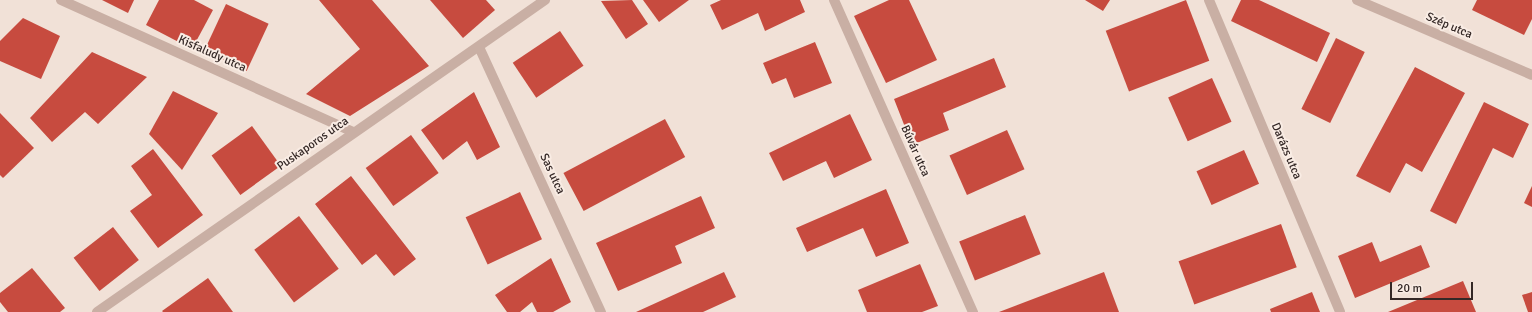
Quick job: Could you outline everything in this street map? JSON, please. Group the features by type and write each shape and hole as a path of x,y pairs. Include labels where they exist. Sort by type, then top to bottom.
{"street":[{"name":"Kisfaludy utca","path":"61,0 353,132"},
{"name":"Puskaporos utca","path":"97,312 353,132 479,47 545,0"},
{"name":"Búvár utca","path":"834,0 974,312"},
{"name":"Darázs utca","path":"1208,0 1340,312"},
{"name":"Szép utca","path":"1357,0 1532,75"},
{"name":"Sas utca","path":"479,47 600,312"}],"building":[{"path":"102,0 134,0 128,13"},
{"path":"159,0 194,0 213,10 192,49 146,25"},
{"path":"319,0 372,0 429,66 350,116 306,94 360,49"},
{"path":"430,0 486,0 495,10 463,38"},
{"path":"632,0 648,24 626,39 601,1"},
{"path":"643,0 689,0 659,22"},
{"path":"721,0 800,0 805,12 765,31 758,13 722,30 710,5"},
{"path":"889,0 909,0 937,60 886,83 854,16"},
{"path":"1085,0 1110,0 1103,11"},
{"path":"1186,0 1209,61 1129,92 1106,31"},
{"path":"1241,0 1259,0 1330,33 1317,62 1231,21"},
{"path":"1477,0 1532,0 1532,19 1524,35 1472,10"},
{"path":"226,4 269,24 247,71 204,51"},
{"path":"23,18 60,36 41,79 0,61 0,41"},
{"path":"560,31 583,66 536,98 513,63"},
{"path":"1336,38 1365,52 1330,123 1301,109"},
{"path":"815,42 832,83 794,98 786,78 772,84 763,63"},
{"path":"92,52 147,77 98,124 85,112 52,142 30,118"},
{"path":"994,58 1006,87 943,113 949,130 912,145 894,99"},
{"path":"1415,67 1465,93 1422,172 1406,163 1390,193 1356,176"},
{"path":"1212,78 1232,122 1188,141 1168,98"},
{"path":"173,91 218,113 182,170 149,134"},
{"path":"474,92 500,147 477,160 467,141 443,160 421,130"},
{"path":"1484,102 1529,124 1513,158 1493,148 1456,224 1430,211"},
{"path":"0,113 34,148 3,178 0,175"},
{"path":"850,114 872,160 834,178 826,161 783,181 769,153"},
{"path":"665,119 685,157 584,211 563,173"},
{"path":"252,126 281,166 240,195 212,155"},
{"path":"1007,130 1024,169 967,195 949,156"},
{"path":"411,135 439,173 393,206 366,168"},
{"path":"153,149 203,215 158,248 130,211 152,195 131,166"},
{"path":"1244,150 1259,184 1212,205 1196,171"},
{"path":"351,176 416,259 394,276 376,254 362,265 315,204"},
{"path":"1532,186 1532,207 1524,203"},
{"path":"886,189 909,243 876,257 863,228 807,252 796,228"},
{"path":"520,192 542,239 488,264 466,217"},
{"path":"701,196 715,228 675,246 682,263 618,291 596,243"},
{"path":"1025,215 1041,254 975,281 959,242"},
{"path":"299,216 339,269 294,302 254,250"},
{"path":"1281,224 1297,267 1194,305 1179,261"},
{"path":"113,227 139,260 99,291 74,258"},
{"path":"1372,242 1380,262 1421,245 1430,267 1355,298 1338,256"},
{"path":"551,258 571,302 553,312 537,312 532,302 520,312 507,312 495,295"},
{"path":"920,264 938,306 922,312 867,312 858,290"},
{"path":"32,268 65,308 60,312 8,312 0,302 0,293"},
{"path":"724,272 736,297 703,312 636,312"},
{"path":"1104,272 1119,312 999,312"},
{"path":"208,278 233,312 162,311"},
{"path":"1463,281 1476,312 1388,312"},
{"path":"1312,292 1320,312 1271,312 1270,309"},
{"path":"1532,292 1532,312 1528,312 1522,295"}]}
